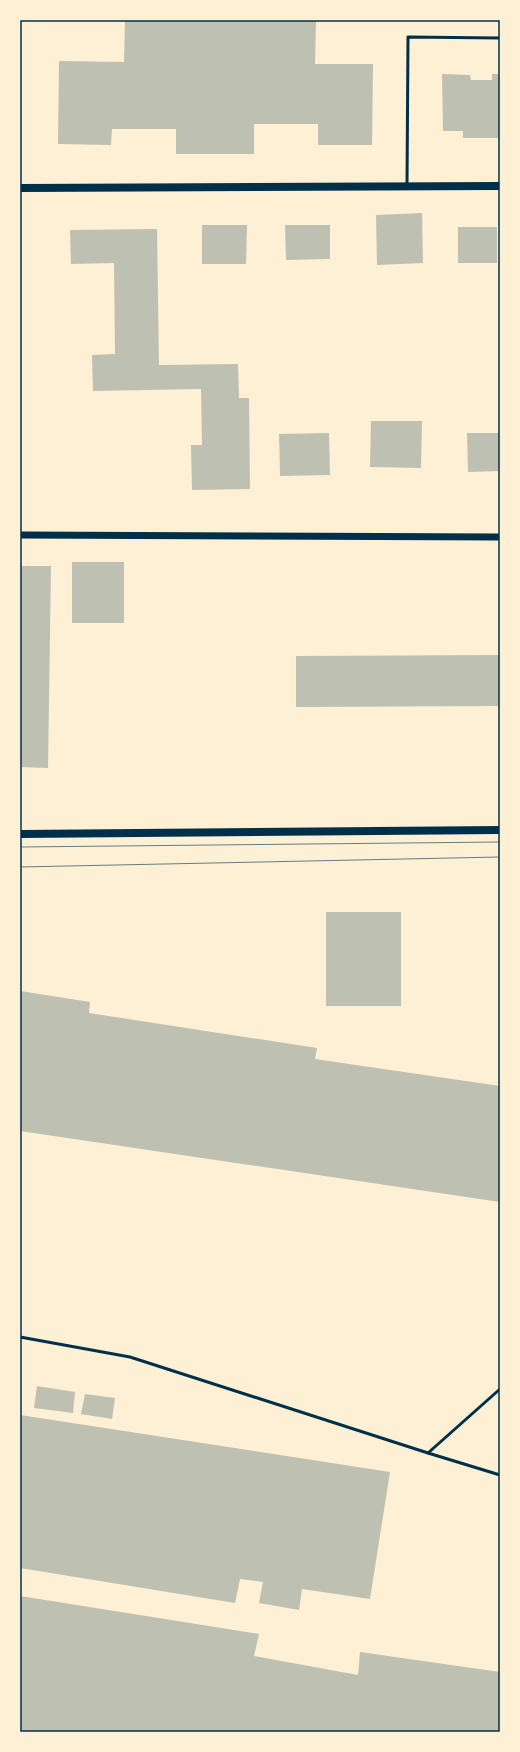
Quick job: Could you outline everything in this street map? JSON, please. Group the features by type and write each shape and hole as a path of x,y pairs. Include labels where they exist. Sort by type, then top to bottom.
{"main road":[{"path":"20,188 500,186"},
{"path":"20,834 500,830"}],"street":[{"path":"20,535 500,537"}],"lane":[{"path":"407,187 408,37 500,38"},
{"path":"20,1337 130,1357 500,1475"},
{"path":"428,1453 500,1389"}],"building":[{"path":"125,20 316,21 315,64 373,64 372,145 318,145 318,124 254,124 254,154 176,154 176,129 112,129 111,145 58,144 59,61 124,62"},
{"path":"442,74 470,75 471,80 492,80 492,74 500,74 500,138 463,138 463,131 443,131"},
{"path":"422,213 423,263 377,265 376,215"},
{"path":"202,225 247,225 246,264 202,264"},
{"path":"285,225 330,225 330,259 286,260"},
{"path":"458,227 497,227 497,263 458,263"},
{"path":"157,229 159,365 238,364 239,398 249,398 250,489 192,490 191,445 202,445 201,389 93,391 92,355 115,354 114,263 71,264 70,230"},
{"path":"371,421 422,421 421,468 370,467"},
{"path":"329,433 330,475 280,476 279,434"},
{"path":"467,433 500,433 500,471 468,472"},
{"path":"72,562 124,562 124,623 72,623"},
{"path":"20,566 51,566 48,768 20,767"},
{"path":"500,655 500,706 296,707 296,656"},
{"path":"326,912 401,912 401,1006 326,1006"},
{"path":"20,991 90,1002 89,1013 317,1048 315,1059 500,1086 500,1202 20,1131"},
{"path":"37,1386 75,1392 73,1413 34,1408"},
{"path":"85,1394 115,1398 112,1419 81,1414"},
{"path":"20,1415 390,1472 370,1599 302,1589 299,1610 259,1603 263,1582 240,1579 235,1603 20,1568"},
{"path":"20,1596 259,1634 254,1656 358,1675 360,1652 500,1672 500,1732 20,1732"}],"tram line":[{"path":"20,847 500,842"},
{"path":"20,867 500,857"}]}
